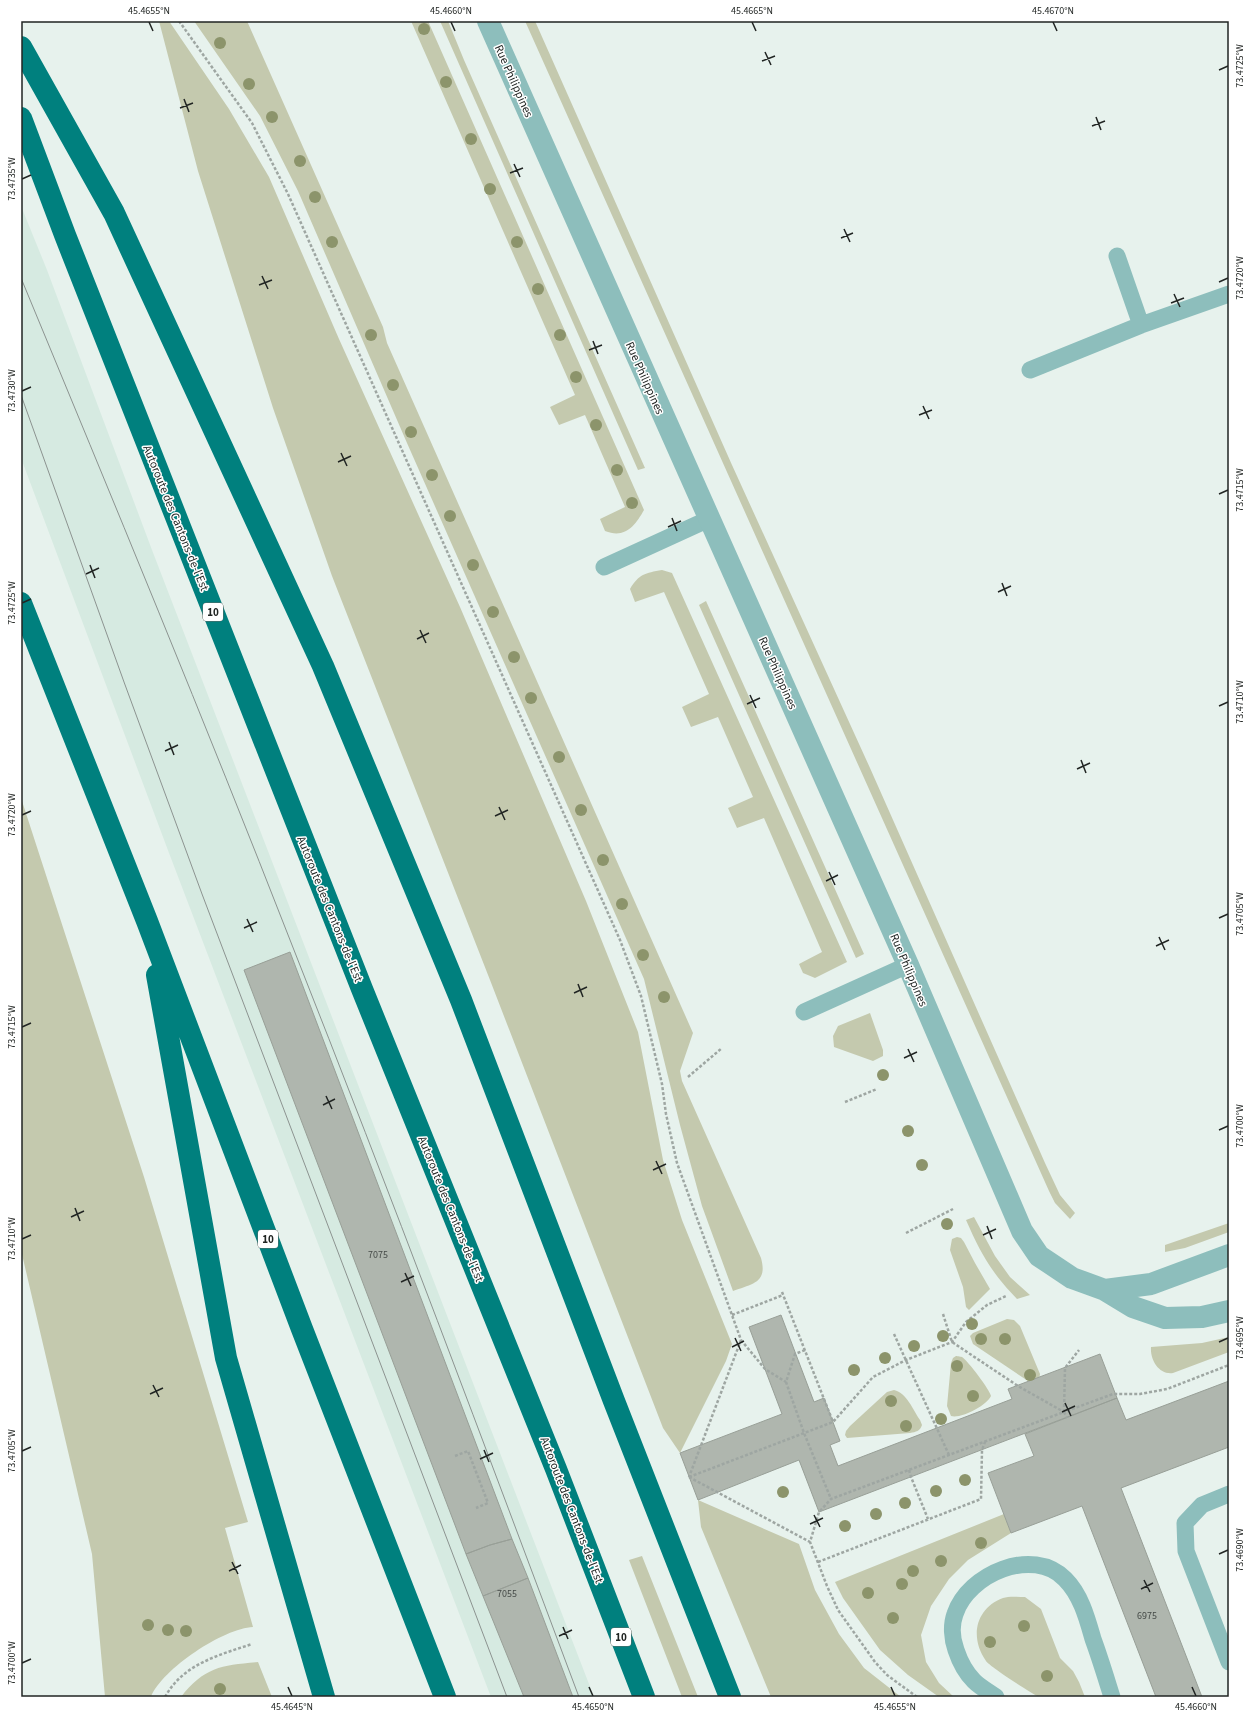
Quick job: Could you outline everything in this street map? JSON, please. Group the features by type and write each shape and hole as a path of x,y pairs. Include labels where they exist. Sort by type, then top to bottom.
{"highway":[{"path":"21,47 114,213 323,666 461,1000 614,1401 730,1697"},
{"name":"Autoroute des Cantons-de-l'Est","path":"21,118 65,235 350,959 556,1469 644,1697"},
{"name":"10","path":"21,602 147,921 305,1336 445,1697"},
{"path":"147,921 226,1358 324,1697"},
{"path":"716,1661 734,1697"}],"street":[{"name":"Rue Philippines","path":"488,21 908,966 1022,1231 1039,1256 1072,1278 1105,1290 1133,1307 1165,1318 1202,1317 1229,1311"},
{"name":"Rue Philippines","path":"1105,1290 1151,1284 1229,1255"}],"lane":[{"path":"1117,256 1141,325"},
{"path":"1030,370 1141,325 1229,294"},
{"path":"604,567 709,519"},
{"path":"804,1012 908,966"},
{"path":"1229,1494 1202,1505 1185,1523 1186,1551 1229,1662"},
{"path":"996,1697 975,1682 962,1665 954,1645 952,1630 955,1614 961,1601 970,1589 983,1580 1005,1570 1025,1565 1047,1567 1057,1572 1073,1588 1086,1617 1112,1697"}],"path":[{"path":"179,21 252,123 288,194 620,940 643,1003 662,1084 666,1114 677,1163 741,1340 765,1369 786,1382"},
{"path":"688,1076 722,1048"},
{"path":"845,1102 877,1089"},
{"path":"906,1233 953,1209"},
{"path":"732,1315 782,1293 833,1422"},
{"path":"689,1477 833,1422 873,1377 906,1360 952,1342 966,1322 987,1305 1006,1296"},
{"path":"943,1314 952,1342 1018,1386 1064,1412"},
{"path":"894,1334 949,1455"},
{"path":"689,1477 741,1340"},
{"path":"805,1350 795,1354 786,1382 804,1433 831,1499"},
{"path":"1067,1418 1064,1412 1066,1368 1079,1350"},
{"path":"917,1697 887,1675 875,1662 838,1610 827,1586 810,1542 819,1512 831,1499 1114,1394 1140,1394 1167,1389 1229,1365"},
{"path":"818,1562 981,1499 982,1450 985,1442"},
{"path":"455,1456 468,1451 488,1503 476,1508"},
{"path":"909,1470 928,1519"},
{"path":"689,1477 810,1542"},
{"path":"165,1697 174,1682 202,1661 252,1644"}],"shaded area":[{"path":"21,206 47,270 152,550 594,1697 491,1697 486,1684 169,853 21,458"}],"green space":[{"path":"159,21 169,21 229,109 269,177 339,339 460,607 586,901 638,1032 663,1160 682,1220 732,1344 726,1361 680,1453 663,1428 332,576 273,408 198,171"},
{"path":"194,21 247,21 383,327 387,343 693,1033 680,1071 682,1081 761,1258 763,1266 762,1273 760,1278 752,1284 733,1291 702,1206 680,1125 644,979 407,443 298,191 260,116"},
{"path":"411,21 428,21 644,510 629,530 618,533 605,531 600,519 625,507 585,415 559,425 550,407 575,395"},
{"path":"440,21 448,21 645,468 638,470"},
{"path":"525,21 535,21 732,465 870,768 1045,1163 1060,1195 1075,1213 1070,1219 1055,1203 1049,1191"},
{"path":"662,570 672,573 847,962 815,978 803,973 799,964 822,952 764,818 737,828 728,808 753,797 718,717 691,727 682,707 709,694 664,592 635,602 630,589 636,580 643,575"},
{"path":"706,601 864,954 856,958 699,605"},
{"path":"21,798 144,1177 248,1522 225,1528 253,1627 226,1634 195,1652 168,1674 157,1686 151,1697 105,1697 92,1554 21,1250"},
{"path":"870,1013 883,1050 883,1056 873,1061 834,1047 833,1036 838,1026"},
{"path":"974,1217 995,1256 1010,1277 1030,1295 1017,1299 993,1271 982,1253 966,1220"},
{"path":"1229,1223 1229,1232 1185,1248 1165,1252 1165,1245"},
{"path":"957,1237 961,1238 964,1242 990,1289 969,1310 966,1307 963,1287 950,1250 952,1239"},
{"path":"1007,1319 1014,1320 1020,1326 1040,1374 1039,1380 1031,1383 973,1344 970,1336 973,1333"},
{"path":"1229,1337 1229,1352 1173,1373 1164,1372 1156,1366 1152,1357 1151,1347 1202,1343"},
{"path":"956,1356 962,1357 969,1364 983,1382 991,1396 979,1408 967,1414 961,1416 951,1416 947,1406 951,1363 953,1358"},
{"path":"894,1390 903,1395 912,1407 922,1425 919,1430 910,1433 847,1438 845,1435 846,1431 850,1426 887,1392"},
{"path":"698,1500 799,1544 815,1590 839,1634 864,1668 901,1697 771,1697 701,1527"},
{"path":"1004,1514 1011,1533 968,1560 949,1579 931,1606 921,1635 926,1662 939,1683 954,1697 939,1697 908,1675 880,1650 843,1598 835,1582"},
{"path":"642,1556 698,1697 682,1697 629,1560"},
{"path":"1025,1597 1041,1609 1060,1658 1073,1671 1085,1697 1039,1697 1011,1680 986,1661 981,1652 977,1633 981,1616 994,1603 1003,1598"},
{"path":"258,1662 272,1697 181,1697 198,1679 215,1669 224,1666"}],"building":[{"path":"290,952 512,1539 466,1554 244,970"},
{"path":"781,1315 814,1402 824,1398 840,1441 830,1445 838,1466 1012,1399 1008,1389 1100,1354 1117,1398 819,1512 799,1460 698,1500 680,1453 782,1414 749,1327"},
{"path":"1229,1381 1229,1447 1121,1488 1202,1697 1156,1697 1082,1506 1011,1533 988,1473 1034,1456 1025,1434 1117,1398 1126,1420"},
{"path":"512,1539 528,1578 483,1596 466,1554"},
{"path":"528,1578 573,1697 524,1697 483,1596"}],"tram line":[{"path":"21,278 226,778 329,1039 402,1227 579,1697"},
{"path":"21,395 202,894 507,1697"}]}
